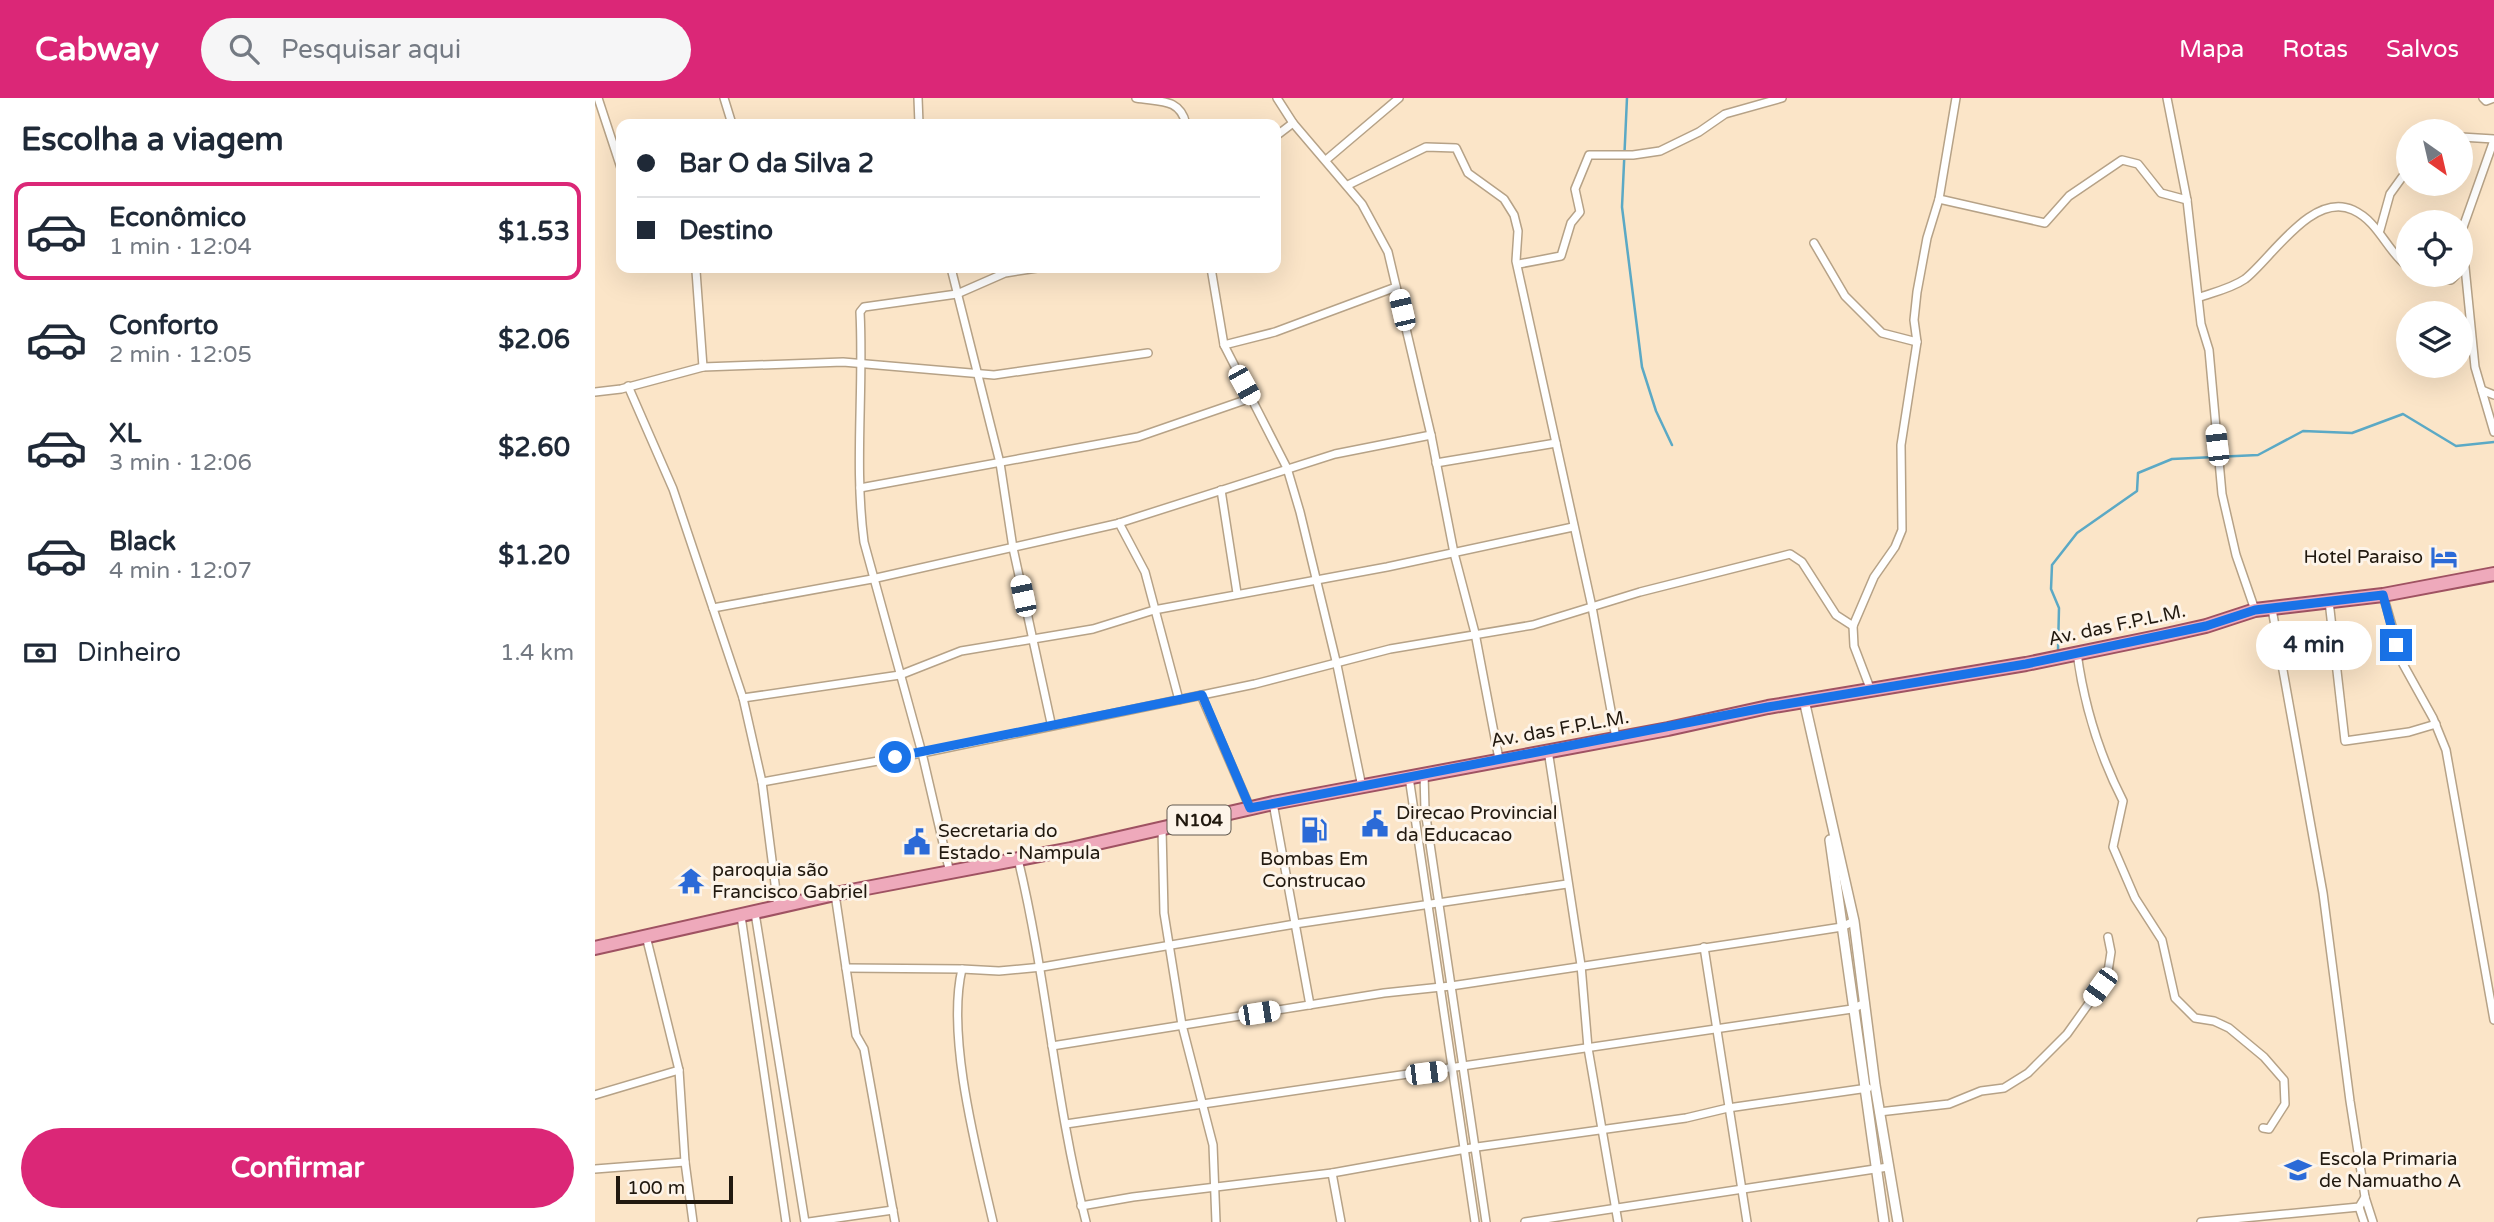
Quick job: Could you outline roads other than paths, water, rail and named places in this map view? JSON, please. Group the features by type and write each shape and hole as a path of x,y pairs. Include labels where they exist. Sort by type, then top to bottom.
{"main road":[{"name":"Av. das F.P.L.M.","path":"595,948 835,894 1019,859 1424,773 1870,688 2077,653 2206,626 2255,610 2383,595 2494,574"}],"street":[{"path":"598,98 616,153"},
{"path":"724,98 730,119"},
{"path":"918,98 919,119"},
{"path":"1136,98 1175,104 1185,119"},
{"path":"1277,98 1293,122 1348,185 1384,244 1431,435 1454,553 1475,633 1499,759"},
{"path":"1326,160 1399,98"},
{"path":"1519,264 1561,256 1571,223 1580,212 1575,189 1590,155 1633,155 1660,151 1699,132 1725,114 1782,98"},
{"path":"1870,688 1854,646 1853,626 1874,577 1895,547 1902,530 1901,445 1917,342 1914,320 1917,292 1927,238 1939,199 1956,98"},
{"path":"2167,98 2187,200 2200,296 2201,324 2210,360 2220,469 2236,555 2255,610"},
{"path":"2483,98 2486,101 2494,98"},
{"path":"1281,132 1293,122"},
{"path":"2469,210 2494,139 2473,138"},
{"path":"1348,185 1426,147 1456,148 1468,173 1504,199 1514,215 1519,264 1592,607 1616,738"},
{"path":"1939,199 2045,223 2069,196 2122,160 2138,164 2161,193 2187,200"},
{"path":"2380,230 2390,194 2396,186"},
{"path":"2200,296 2244,279 2295,226 2338,206 2351,208 2380,230 2396,254"},
{"path":"1814,243 1845,296 1882,333 1917,342"},
{"path":"696,273 703,367"},
{"path":"952,273 1000,463 1013,548 1051,723"},
{"path":"950,873 922,752 872,579 864,542 860,488 863,366 860,312 864,307 957,294 1005,273"},
{"path":"1212,273 1224,345 1287,468 1337,665 1362,787"},
{"path":"1224,345 1275,332 1396,287"},
{"path":"2465,287 2469,331 2494,432"},
{"path":"595,392 703,367 843,362 863,366 994,375 1148,353"},
{"path":"628,386 673,489 743,698 762,782 778,907"},
{"path":"2482,390 2494,395"},
{"path":"860,488 1138,437 1251,398"},
{"path":"713,608 872,579 1119,523 1335,454 1431,435"},
{"path":"1436,463 1556,443"},
{"path":"1221,489 1237,593"},
{"path":"1119,523 1145,572 1179,699"},
{"path":"743,698 900,675 961,651 1093,629 1154,610 1237,593 1317,581 1573,527"},
{"path":"762,782 1202,695 1337,665 1390,649 1533,625 1662,586 1790,554 1802,562 1836,615 1853,626"},
{"path":"2383,595 2403,664 2435,723 2446,750 2494,1020"},
{"path":"2329,600 2345,741 2409,732 2435,723"},
{"path":"2272,609 2323,893 2365,1198 2373,1222"},
{"path":"2077,653 2089,715 2107,769 2123,801 2113,847 2126,880 2162,940 2175,998 2195,1018 2214,1021 2229,1028 2264,1057 2284,1080 2285,1104 2269,1129 2263,1128"},
{"path":"1202,695 1250,808"},
{"path":"1804,701 1854,921 1875,1085 1898,1222"},
{"path":"1548,750 1581,965 1588,1048 1618,1222"},
{"path":"1424,773 1425,810 1486,1222"},
{"path":"1409,776 1438,988 1475,1222"},
{"path":"1273,803 1310,1005"},
{"path":"1829,820 1832,862 1863,1090 1884,1222"},
{"path":"1162,829 1162,888 1168,946 1182,1025 1213,1145 1216,1222"},
{"path":"1019,859 1042,967 1052,1046 1086,1222"},
{"path":"846,968 999,971 1042,967 1295,924 1440,905 1567,884"},
{"path":"835,894 856,1035 864,1049 895,1222"},
{"path":"755,913 807,1222 893,1210"},
{"path":"741,916 786,1222"},
{"path":"1052,1046 1310,1005 1842,927 1854,921"},
{"path":"646,936 679,1070 685,1162 694,1222"},
{"path":"1879,1112 1949,1104 1981,1091 2004,1088 2028,1073 2067,1034 2107,978 2111,952 2108,937"},
{"path":"1705,947 1747,1222"},
{"path":"962,969 957,993 958,1039 993,1222"},
{"path":"1066,1124 1200,1102 1451,1070 1852,1009 1865,1003"},
{"path":"595,1095 679,1070"},
{"path":"1081,1206 1133,1197 1332,1173 1463,1149 1863,1090 1875,1085"},
{"path":"595,1169 685,1162"},
{"path":"1525,1222 1888,1167"},
{"path":"1332,1173 1341,1222"},
{"path":"2359,1207 2365,1198"},
{"path":"2201,1222 2359,1207"},
{"path":"2359,1207 2364,1222"}],"waterway":[{"path":"1627,98 1622,207 1642,367 1656,411 1672,445"},
{"path":"2058,650 2059,608 2051,589 2052,565 2077,533 2137,491 2138,473 2172,459 2258,455 2303,431 2352,433 2403,414 2456,446 2494,442"}],"place":[{"name":"Hotel Paraiso","path":"2444,557"},
{"name":"Direcao Provincial da Educacao","path":"1375,824"},
{"name":"Bombas Em Construcao","path":"1314,830"},
{"name":"Secretaria do Estado - Nampula","path":"917,842"},
{"name":"paroquia são Francisco Gabriel","path":"691,881"},
{"name":"Escola Primaria de Namuatho A","path":"2298,1170"}]}
